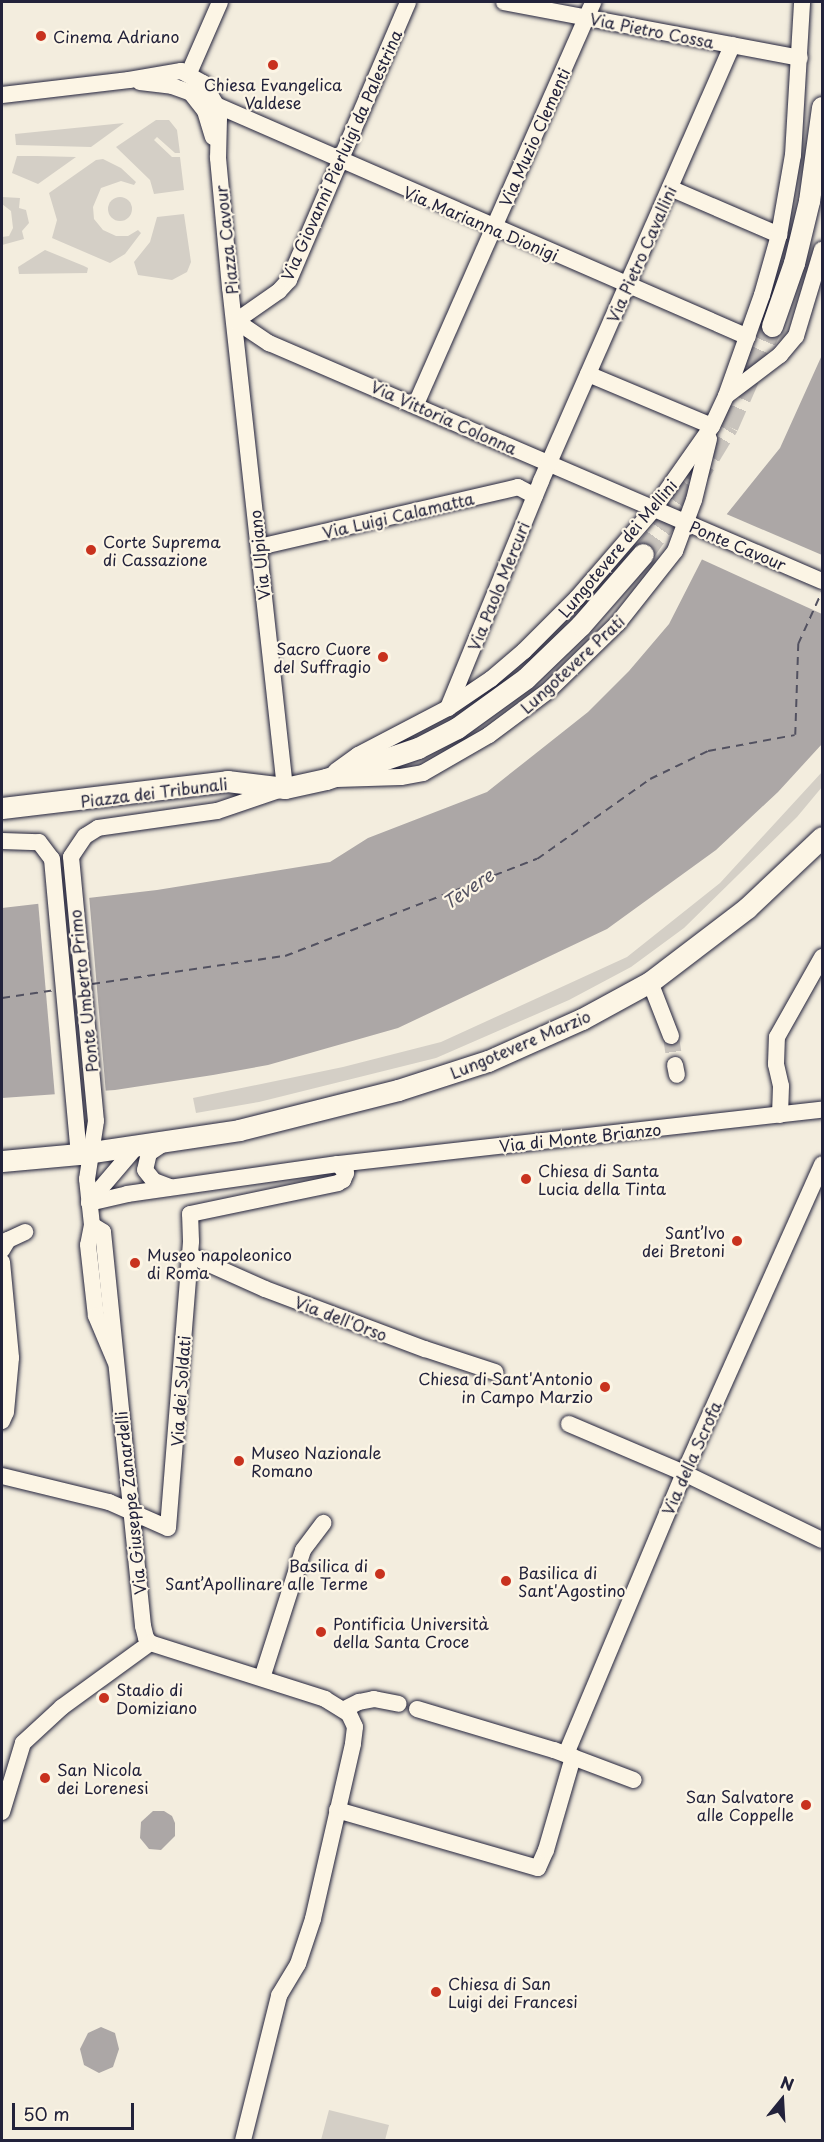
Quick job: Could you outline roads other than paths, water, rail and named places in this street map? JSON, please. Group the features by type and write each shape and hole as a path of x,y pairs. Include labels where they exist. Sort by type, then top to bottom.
{"main road":[{"path":"772,326 794,263 809,201 822,107"},
{"name":"Lungotevere Prati","path":"285,788 326,780 418,748 457,728 526,678 581,625 643,554"},
{"name":"Piazza dei Tribunali","path":"2,808 227,782 285,788"},
{"name":"Lungotevere Marzio","path":"6,1161 85,1154 164,1143 282,1120 429,1081 539,1039 650,982 747,908 822,837"}],"street":[{"path":"207,2 209,24"},
{"path":"216,105 207,87 189,74 220,2"},
{"name":"Via Giovanni Pierluigi da Palestrina","path":"236,321 279,291 289,280 408,2"},
{"name":"Via Pietro Cossa","path":"504,2 590,9 732,45 800,58"},
{"name":"Lungotevere dei Mellini","path":"448,708 491,679 542,634 597,578 653,510 712,426 748,338 778,235 793,155 802,2"},
{"name":"Via Muzio Clementi","path":"417,404 590,9"},
{"name":"Via Pietro Cavallini","path":"549,464 732,45"},
{"name":"Piazza Cavour","path":"2,94 129,80 169,72 189,74"},
{"name":"Piazza Cavour","path":"129,80 179,88 196,97 206,114 218,158"},
{"name":"Via Marianna Dionigi","path":"216,105 748,338"},
{"name":"Piazza Cavour","path":"216,105 219,118 218,158 236,321"},
{"path":"670,188 778,235"},
{"path":"726,396 780,355 796,336 822,250"},
{"name":"Via Vittoria Colonna","path":"236,321 269,343 417,404 653,510"},
{"name":"Via Ulpiano","path":"236,321 285,788"},
{"path":"588,374 712,426"},
{"name":"Lungotevere Prati","path":"326,780 401,777 419,774 475,744 517,716 567,673 626,615 666,566 679,544 712,426"},
{"name":"Via Paolo Mercuri","path":"448,708 549,464"},
{"name":"Via Luigi Calamatta","path":"259,547 518,487 535,496"},
{"name":"Ponte Cavour","path":"653,510 822,581"},
{"name":"Lungotevere Prati","path":"326,780 358,755 448,708"},
{"name":"Piazza dei Tribunali","path":"71,865 79,842 98,828 217,811 285,788"},
{"name":"Ponte Umberto Primo","path":"2,841 39,842 50,855 77,1122 85,1154"},
{"name":"Ponte Umberto Primo","path":"71,865 96,1121 85,1154"},
{"path":"780,1115 781,1086 776,1064 777,1037 822,957"},
{"path":"650,982 671,1035"},
{"name":"Via di Monte Brianzo","path":"89,1203 171,1188 338,1164 822,1110"},
{"path":"164,1143 149,1153 146,1170 154,1181 171,1188"},
{"path":"89,1203 136,1147"},
{"name":"Via Giuseppe Zanardelli","path":"85,1154 89,1203 112,1308 115,1361 143,1626 150,1643"},
{"path":"189,1255 190,1214 338,1182 343,1180 346,1173 338,1164"},
{"name":"Via della Scrofa","path":"337,1810 532,1866 546,1850 569,1756 684,1473 822,1164"},
{"path":"2,1250 8,1240 21,1233"},
{"name":"Via dell'Orso","path":"189,1255 265,1289 424,1349 495,1372"},
{"name":"Via dei Soldati","path":"130,1511 168,1528 189,1255"},
{"path":"2,1262 5,1323 11,1365 6,1412 2,1421"},
{"path":"569,1424 684,1473 822,1540"},
{"path":"2,1476 87,1496 130,1511"},
{"path":"262,1678 303,1550 323,1523"},
{"path":"2,1812 23,1743 75,1697 150,1643 325,1699 345,1709 352,1717 355,1727 310,1930 296,1968 279,1996 243,2140"},
{"path":"345,1709 359,1702 374,1699 399,1704"},
{"path":"417,1709 569,1756 634,1780"}],"water":[{"name":"Tevere","path":"822,355 822,744 778,792 716,850 607,929 398,1028 268,1065 213,1075 115,1090 2,1098 2,908 157,890 330,862 368,838 487,792 588,712 629,671 669,624 722,520 780,448"},
{"path":"153,1811 164,1811 172,1816 175,1823 175,1836 161,1850 149,1849 140,1838 141,1822"},
{"path":"101,2027 115,2033 119,2049 113,2067 99,2073 84,2065 80,2049 88,2033"}],"tunnel":[{"path":"643,554 694,482 728,426 772,326"},
{"path":"671,1036 675,1065"}],"place":[{"name":"Cinema Adriano","path":"41,36"},
{"name":"Chiesa Evangelica Valdese","path":"273,65"},
{"name":"Corte Suprema di Cassazione","path":"91,550"},
{"name":"Sacro Cuore del Suffragio","path":"383,657"},
{"name":"Chiesa di Santa Lucia della Tinta","path":"526,1179"},
{"name":"Sant’Ivo dei Bretoni","path":"737,1241"},
{"name":"Museo napoleonico di Roma","path":"135,1263"},
{"name":"Chiesa di Sant'Antonio in Campo Marzio","path":"605,1387"},
{"name":"Museo Nazionale Romano","path":"239,1461"},
{"name":"Basilica di Sant’Apollinare alle Terme","path":"380,1574"},
{"name":"Basilica di Sant'Agostino","path":"506,1581"},
{"name":"Pontificia Università della Santa Croce","path":"321,1632"},
{"name":"Stadio di Domiziano","path":"104,1698"},
{"name":"San Nicola dei Lorenesi","path":"45,1778"},
{"name":"San Salvatore alle Coppelle","path":"806,1805"},
{"name":"Chiesa di San Luigi dei Francesi","path":"436,1992"}]}
